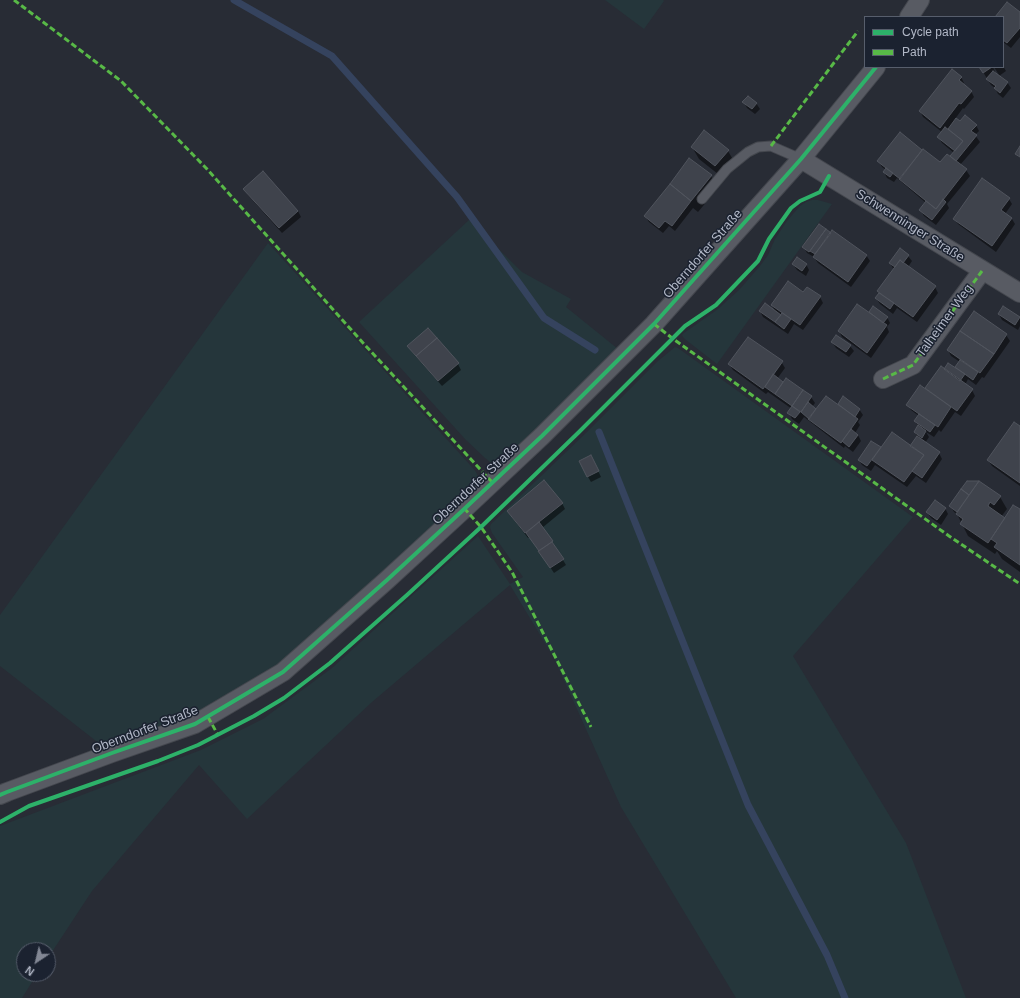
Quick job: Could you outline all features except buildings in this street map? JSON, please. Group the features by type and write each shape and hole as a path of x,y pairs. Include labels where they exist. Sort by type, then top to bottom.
{"street":[{"path":"911,16 920,0"},
{"name":"Oberndorfer Straße","path":"0,795 195,724 283,672 387,580 542,436 654,324 801,159 875,68"},
{"name":"Schwenninger Straße","path":"801,159 982,270 1018,288"},
{"name":"Talheimer Weg","path":"883,379 913,365 982,270"}],"lane":[{"path":"702,199 727,169 748,152 758,147 771,146 801,159"}],"shaded area":[{"path":"605,0 663,0 664,1 644,29"},
{"path":"812,200 832,204 717,364 686,340 682,335 718,309 739,290 768,255 775,239 787,221 800,206"},
{"path":"469,220 522,272 571,299 566,307 618,349 504,461 494,465 465,439 359,322"},
{"path":"268,243 471,466 479,479 477,486 288,658 262,677 195,714 105,748 0,666 0,615"},
{"path":"675,347 678,348 913,517 793,656 906,843 966,998 736,998 621,807 554,658 510,585 372,702 247,819 199,765 92,891 56,946 56,942 16,942 16,982 32,982 22,998 0,998 0,826 201,750 263,719 332,668 478,536 510,584 523,577 492,533 490,527 491,524 658,361"}],"waterway":[{"path":"234,0 332,56 457,197 544,318 595,350"},
{"path":"599,432 748,805 827,955 845,998"}],"marked path":[{"path":"14,0 121,81 206,168 364,344 492,482"},
{"path":"771,146 858,31"},
{"path":"883,379 913,365 982,271"},
{"path":"654,324 949,536 1020,584"},
{"path":"464,508 481,527 512,572 591,727"},
{"path":"208,717 218,735"}],"cycle path":[{"path":"0,795 195,724 283,672 461,512 542,436 654,324 801,159 875,68"},
{"path":"0,822 29,806 158,761 198,745 254,716 284,698 330,663 481,527 685,326 716,305 758,261 769,239 791,208 800,201 820,192 829,176"}]}
